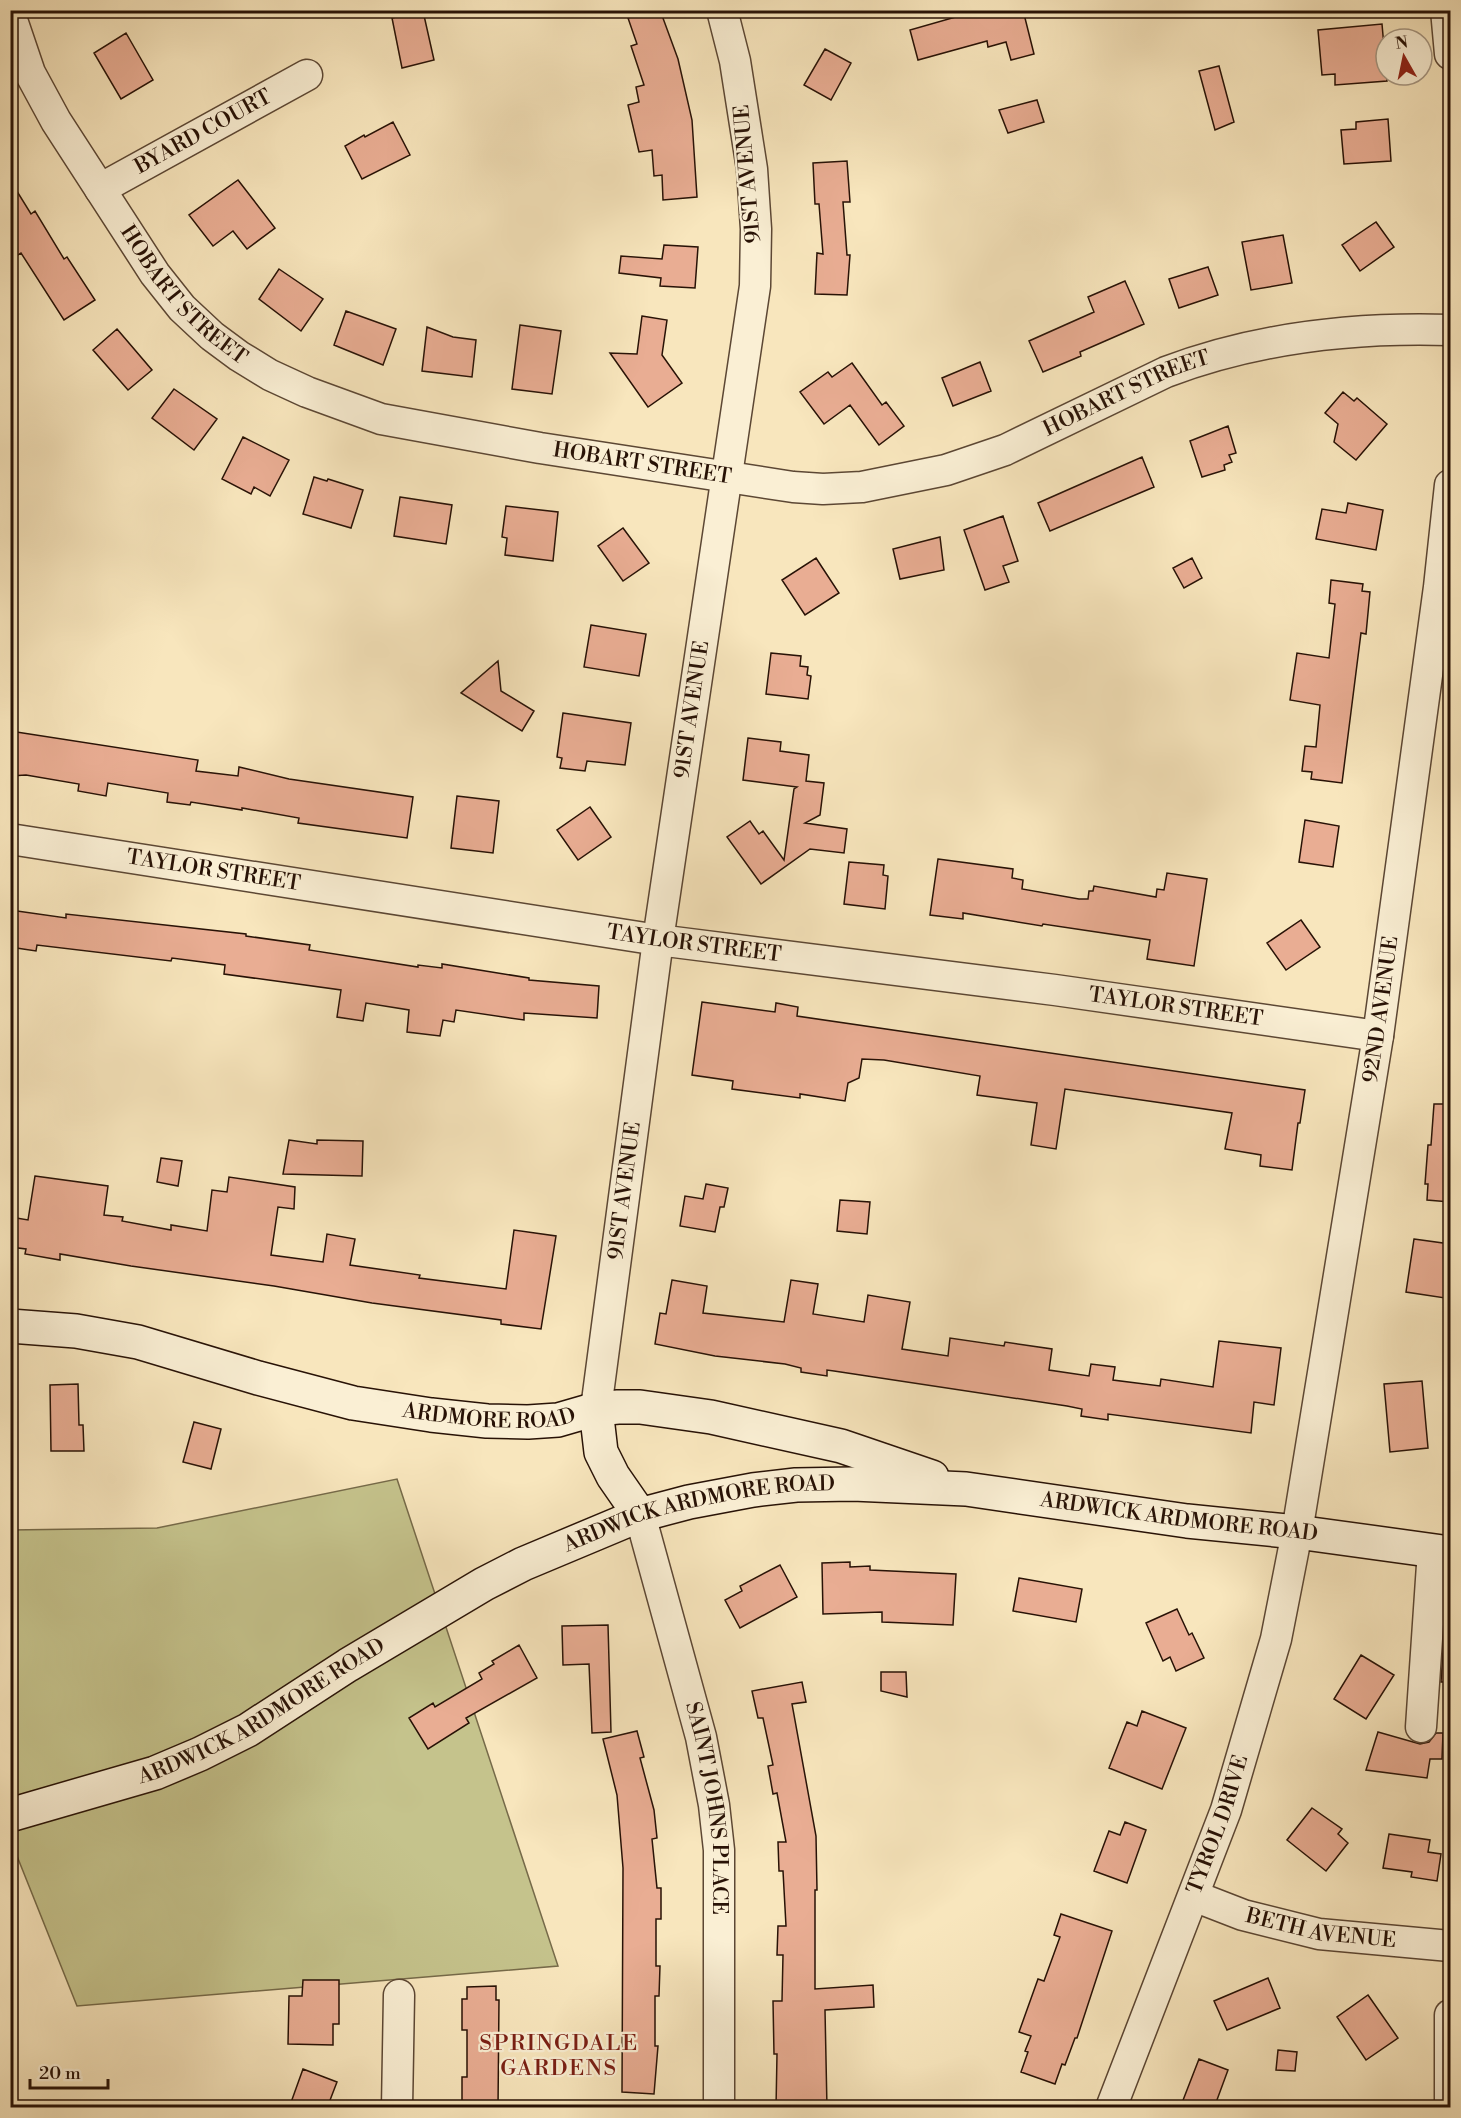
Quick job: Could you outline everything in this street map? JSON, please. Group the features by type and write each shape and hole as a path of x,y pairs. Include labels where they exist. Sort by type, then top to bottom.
{"street":[{"path":"1446,10 1450,54"},
{"name":"91ST AVENUE","path":"596,1409 658,940 755,286 756,229 748,138 730,12"},
{"name":"HOBART STREET","path":"10,14 30,73 56,121 154,274 183,308 212,336 270,375 298,388 391,421 551,450 793,488 862,487 946,470 1005,450 1166,372 1192,362 1260,344 1332,334 1384,330 1450,330"},
{"name":"BYARD COURT","path":"100,189 307,75"},
{"name":"92ND AVENUE","path":"1298,1532 1378,1036 1439,587 1450,484"},
{"name":"TAYLOR STREET","path":"10,839 658,940 1079,993 1378,1036"},
{"name":"ARDMORE ROAD","path":"10,1326 76,1331 138,1342 258,1378 353,1403 431,1415 487,1421 528,1422 558,1420 596,1409 640,1407 711,1417 841,1446 966,1489"},
{"path":"596,1409 602,1452 613,1476 640,1515"},
{"name":"ARDWICK ARDMORE ROAD","path":"10,1815 155,1773 200,1754 248,1730 348,1665 484,1584 523,1564 640,1515 689,1502 753,1490 796,1485 853,1484 966,1489 1187,1521 1298,1532 1442,1551"},
{"name":"SAINT JOHNS PLACE","path":"640,1515 701,1737 714,1805 719,1850 719,2108"},
{"name":"TYROL DRIVE","path":"1111,2108 1227,1810 1276,1639 1298,1532"},
{"path":"1421,1727 1440,1616 1442,1551"},
{"name":"BETH AVENUE","path":"1194,1896 1243,1915 1319,1934 1450,1946"},
{"path":"397,2108 399,1995"},
{"path":"1450,2015 1450,2108"}],"shaded area":[{"path":"397,1479 558,1966 77,2006 11,1841 10,1530 157,1528"}],"building":[{"path":"650,10 660,10 678,59 692,120 697,197 663,200 662,175 654,176 652,150 639,152 628,105 639,102 636,87 644,85 631,46 637,44 628,18"},
{"path":"980,10 1023,10 1034,54 1011,60 1006,42 988,47 987,41 918,60 910,30"},
{"path":"423,11 434,60 402,68 392,18"},
{"path":"1382,24 1382,27 1374,27 1374,82 1335,85 1335,74 1322,75 1318,30"},
{"path":"126,33 153,80 121,99 94,53"},
{"path":"825,49 851,63 831,100 804,85"},
{"path":"1219,66 1234,122 1215,130 1199,71"},
{"path":"1037,100 1044,122 1008,133 999,110"},
{"path":"1388,119 1391,161 1344,164 1341,130 1356,129 1356,122"},
{"path":"393,122 410,155 362,179 345,146"},
{"path":"847,161 850,202 843,202 847,255 850,255 847,295 815,294 817,253 823,254 819,204 815,204 813,163"},
{"path":"10,180 31,214 35,211 64,259 67,257 95,300 64,320 21,253 10,260"},
{"path":"238,180 275,228 247,249 233,231 213,246 189,215"},
{"path":"1376,222 1394,247 1360,271 1342,245"},
{"path":"1283,235 1292,283 1251,290 1242,242"},
{"path":"664,245 698,247 695,288 660,286 661,278 619,273 621,256 662,259"},
{"path":"1208,267 1218,295 1179,308 1169,279"},
{"path":"279,269 323,299 301,331 259,299"},
{"path":"1125,281 1144,324 1080,352 1081,356 1043,372 1029,341 1094,312 1088,297"},
{"path":"346,311 396,329 383,365 334,345"},
{"path":"642,316 667,320 662,355 682,383 648,407 610,353 637,354"},
{"path":"520,325 561,331 552,394 512,389"},
{"path":"427,327 453,337 476,340 472,377 422,371"},
{"path":"117,329 152,370 128,390 93,350"},
{"path":"980,362 991,391 953,406 942,378"},
{"path":"852,363 882,405 886,402 904,426 879,445 850,405 824,424 800,392 828,372 832,377"},
{"path":"174,389 217,419 194,450 152,418"},
{"path":"1343,392 1354,401 1357,398 1387,424 1356,460 1334,442 1338,424 1325,413"},
{"path":"1228,426 1236,453 1229,455 1232,462 1224,465 1225,470 1202,477 1190,441"},
{"path":"243,437 289,460 270,496 254,487 251,494 222,479"},
{"path":"1142,457 1154,487 1050,531 1038,503"},
{"path":"314,477 363,490 351,528 303,514"},
{"path":"400,497 452,505 446,544 394,536"},
{"path":"1348,503 1383,510 1376,550 1316,539 1322,509 1346,513"},
{"path":"506,506 558,512 553,561 505,555 507,538 502,537"},
{"path":"1003,516 1018,561 1003,566 1009,582 985,590 964,530"},
{"path":"623,528 649,563 623,581 598,546"},
{"path":"940,537 944,570 900,579 893,549"},
{"path":"816,558 839,593 805,615 782,580"},
{"path":"1192,558 1202,578 1184,588 1173,568"},
{"path":"1331,580 1363,584 1362,591 1370,592 1366,634 1361,633 1342,783 1311,779 1312,772 1302,771 1305,746 1316,747 1320,705 1290,700 1297,653 1329,658 1335,604 1329,603"},
{"path":"591,625 646,634 639,676 584,667"},
{"path":"771,653 801,656 800,666 808,667 807,675 811,676 808,699 766,694"},
{"path":"498,661 501,691 534,711 522,731 461,693"},
{"path":"563,713 631,723 625,765 587,761 585,771 560,768 562,758 557,757"},
{"path":"10,731 198,760 196,771 238,776 239,767 289,779 413,797 407,838 298,823 299,818 242,808 242,810 191,802 190,805 167,802 168,793 108,783 106,796 78,791 79,784 26,775 10,776"},
{"path":"748,738 781,742 780,751 809,755 806,781 824,783 820,815 805,823 847,829 844,853 810,849 761,884 727,837 750,821 759,834 763,831 784,860 794,789 797,787 743,780"},
{"path":"457,796 499,801 493,853 451,848"},
{"path":"590,807 611,837 578,860 557,830"},
{"path":"1305,820 1339,826 1333,867 1299,862"},
{"path":"938,859 1013,869 1012,878 1023,880 1022,889 1079,899 1088,899 1089,891 1093,891 1094,886 1156,897 1157,889 1164,890 1167,873 1207,879 1194,966 1147,959 1150,940 963,913 963,919 930,915"},
{"path":"849,862 884,865 883,875 888,876 885,909 844,904"},
{"path":"10,910 66,918 66,914 246,934 246,936 310,945 309,950 418,967 418,965 442,968 442,964 529,978 529,980 599,986 597,1018 524,1013 524,1020 456,1010 454,1022 443,1020 440,1036 407,1032 409,1010 366,1003 363,1021 337,1017 341,990 224,974 225,965 37,945 36,951 10,947"},
{"path":"1301,920 1320,947 1286,970 1267,943"},
{"path":"702,1002 775,1012 776,1003 798,1007 797,1016 1305,1090 1292,1170 1260,1166 1261,1155 1225,1149 1232,1113 1065,1089 1056,1149 1031,1145 1037,1103 977,1095 980,1076 884,1060 862,1059 859,1078 848,1083 845,1101 800,1094 800,1098 732,1089 733,1081 692,1075"},
{"path":"1434,1104 1450,1104 1450,1202 1427,1200 1428,1184 1425,1184"},
{"path":"289,1140 317,1144 317,1140 363,1141 362,1176 283,1174"},
{"path":"161,1158 182,1161 178,1186 157,1182"},
{"path":"35,1176 108,1186 104,1215 123,1217 122,1221 171,1230 171,1225 207,1231 212,1190 227,1192 229,1177 295,1187 294,1209 278,1207 271,1255 323,1262 327,1234 355,1239 350,1265 420,1275 419,1278 506,1289 514,1230 556,1236 541,1329 501,1324 501,1320 372,1303 60,1254 60,1260 25,1254 26,1249 10,1247 10,1217 28,1220"},
{"path":"706,1184 728,1188 724,1207 720,1207 715,1232 680,1226 685,1196 703,1199"},
{"path":"840,1200 870,1202 867,1234 837,1231"},
{"path":"1414,1239 1450,1244 1450,1264 1445,1298 1406,1292"},
{"path":"672,1280 707,1286 703,1313 784,1322 791,1280 818,1284 813,1314 864,1322 868,1295 910,1302 902,1349 948,1356 950,1338 1004,1346 1005,1342 1052,1349 1049,1370 1089,1376 1091,1364 1115,1367 1113,1380 1160,1386 1161,1379 1213,1387 1219,1341 1281,1348 1274,1405 1254,1402 1251,1433 1108,1414 1108,1420 1081,1416 1082,1409 1067,1406 827,1370 827,1376 801,1372 801,1368 785,1364 715,1356 655,1344 660,1313 666,1314"},
{"path":"1422,1381 1428,1448 1390,1452 1384,1384"},
{"path":"78,1384 79,1425 83,1425 84,1451 51,1451 50,1385"},
{"path":"194,1422 221,1429 211,1469 183,1462"},
{"path":"850,1562 850,1567 870,1566 870,1570 956,1574 953,1625 882,1622 882,1612 823,1614 822,1563"},
{"path":"780,1565 797,1597 740,1628 725,1600 742,1591 740,1586"},
{"path":"1019,1578 1082,1589 1076,1622 1013,1611"},
{"path":"1177,1609 1189,1635 1192,1633 1204,1658 1176,1671 1170,1657 1163,1661 1146,1623"},
{"path":"608,1625 611,1732 592,1733 589,1664 563,1665 562,1626"},
{"path":"1444,1636 1450,1636 1450,1682 1441,1682"},
{"path":"519,1645 537,1678 466,1718 469,1723 428,1749 409,1718 433,1703 435,1707 482,1679 479,1673 494,1664 492,1661"},
{"path":"1361,1655 1394,1675 1366,1719 1334,1699"},
{"path":"881,1672 906,1672 907,1697 881,1691"},
{"path":"802,1682 806,1702 792,1704 816,1836 815,1989 873,1985 874,2007 825,2010 827,2108 776,2108 777,2054 774,2054 773,2001 782,2001 783,1955 777,1955 778,1926 786,1926 783,1871 779,1871 778,1842 786,1842 777,1793 773,1794 768,1766 773,1765 763,1718 758,1718 752,1691"},
{"path":"1142,1711 1186,1728 1162,1789 1109,1768 1127,1722 1137,1726"},
{"path":"637,1731 644,1757 640,1758 654,1810 657,1838 652,1839 657,1888 661,1888 661,1919 656,1919 656,1966 660,1966 659,1996 655,1996 655,2046 658,2046 654,2094 622,2092 623,1868 617,1795 603,1739"},
{"path":"1378,1732 1420,1744 1429,1742 1436,1733 1443,1733 1442,1759 1430,1759 1427,1778 1366,1770"},
{"path":"1312,1808 1342,1829 1338,1834 1348,1843 1326,1871 1287,1840"},
{"path":"1125,1822 1146,1830 1127,1883 1094,1871 1109,1831 1120,1835"},
{"path":"1389,1834 1430,1840 1428,1852 1441,1854 1437,1881 1411,1877 1412,1872 1383,1868"},
{"path":"1061,1914 1112,1931 1077,2038 1075,2038 1065,2065 1062,2064 1055,2084 1021,2072 1031,2036 1019,2032 1038,1979 1044,1981 1060,1937 1054,1935"},
{"path":"1268,1978 1280,2008 1227,2030 1214,2001"},
{"path":"303,1980 339,1980 339,2024 333,2024 333,2045 288,2044 289,1996 302,1996"},
{"path":"496,1986 496,2000 499,2000 498,2108 466,2108 462,2106 462,2077 467,2077 467,2030 462,2030 462,1999 467,1999 467,1987"},
{"path":"1368,1995 1398,2038 1366,2060 1337,2017"},
{"path":"1278,2050 1297,2052 1295,2071 1276,2070"},
{"path":"1199,2059 1228,2070 1214,2108 1180,2108"},
{"path":"303,2069 337,2082 327,2108 289,2108"}],"district":[{"name":"SPRINGDALE GARDENS","path":"559,2056"}]}
